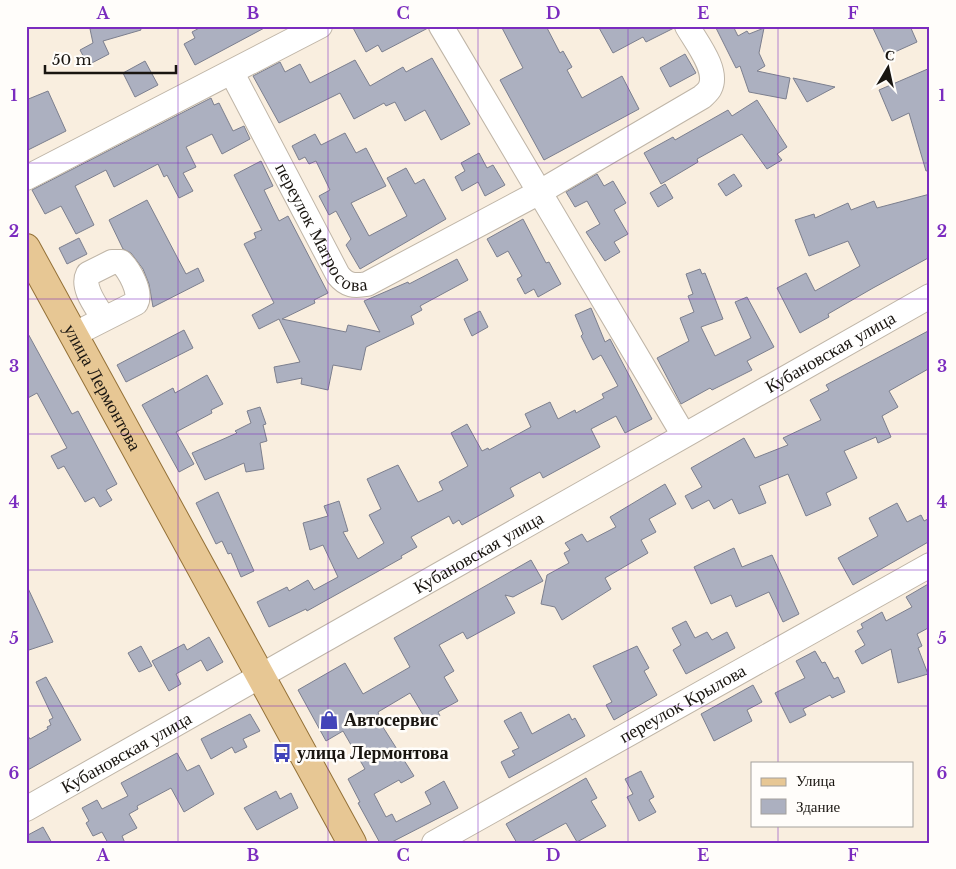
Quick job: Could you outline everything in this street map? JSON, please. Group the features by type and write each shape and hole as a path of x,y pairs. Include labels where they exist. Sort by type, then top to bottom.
{"main road":[{"name":"улица Лермонтова","path":"26,248 352,843"}],"street":[{"path":"26,178 320,26"},
{"path":"441,26 538,193 683,434"},
{"name":"переулок Матросова","path":"232,73 338,275 345,284 356,286 367,284 538,193 706,93 710,88 712,77 687,26"},
{"name":"Кубановская улица","path":"26,809 262,678 683,434 930,296"},
{"path":"73,335 104,319"},
{"name":"переулок Крылова","path":"434,843 930,565"}],"building":[{"path":"100,26 140,26 141,30 103,41 109,54 88,65 80,50 93,43 90,29"},
{"path":"203,26 268,26 195,65 184,44 195,38 192,32"},
{"path":"352,26 427,26 428,28 382,52 378,45 366,52"},
{"path":"501,26 546,26 560,53 563,51 572,67 567,70 582,98 622,76 639,109 544,160 500,80 523,68"},
{"path":"598,26 673,26 674,28 646,42 643,37 613,53"},
{"path":"715,26 733,26 738,36 747,31 749,34 764,28 759,53 765,66 757,71 790,78 786,99 749,92 740,66 736,68"},
{"path":"872,26 910,26 917,42 886,56"},
{"path":"685,54 696,73 670,87 660,68"},
{"path":"432,58 470,124 441,140 425,110 405,121 395,102 386,106 384,103 354,119 340,93 279,123 253,76 280,62 285,72 300,64 310,83 355,60 370,86 403,67 406,72"},
{"path":"145,61 158,85 135,97 123,73"},
{"path":"930,68 930,170 926,171 909,113 892,121 879,90"},
{"path":"793,78 835,87 807,102"},
{"path":"48,91 66,131 26,151 26,100"},
{"path":"211,98 214,105 219,103 233,131 244,126 250,139 222,154 212,134 186,147 196,167 183,173 193,191 179,198 167,175 164,177 158,164 114,187 106,170 75,186 94,225 76,234 61,206 45,214 32,190"},
{"path":"757,100 787,147 777,154 782,160 767,169 742,134 697,159 698,162 661,184 644,153 673,137 675,140 728,110 732,116"},
{"path":"345,133 356,153 366,148 386,186 351,203 369,236 407,216 387,178 406,168 415,184 424,179 446,219 360,269 346,245 351,239 336,211 329,215 319,196 330,190 316,161 309,164 305,157 299,160 292,146 315,134 321,145"},
{"path":"479,153 487,168 493,165 505,185 485,196 478,182 462,191 455,177 465,171 461,163"},
{"path":"261,161 273,186 264,190 279,221 288,216 328,293 314,300 315,303 282,319 346,332 348,325 380,332 364,301 408,282 409,284 457,259 468,280 420,306 422,310 411,316 414,324 366,347 361,370 333,365 328,390 301,384 302,378 277,383 274,367 300,362 279,319 259,329 252,315 274,303 244,244 256,238 254,233 262,230 234,175"},
{"path":"597,174 604,186 613,181 626,203 614,210 628,234 614,242 620,252 605,261 586,232 600,224 587,201 575,207 566,192"},
{"path":"734,174 742,186 726,196 718,184"},
{"path":"665,184 673,198 658,207 650,193"},
{"path":"930,194 930,257 828,314 829,317 800,333 777,288 806,273 815,291 860,266 848,241 809,256 795,220 814,214 815,218 848,203 851,210 874,201 877,208"},
{"path":"147,200 186,274 198,268 204,281 153,307 149,284 143,269 131,253 123,249 109,220"},
{"path":"523,219 546,263 549,262 561,284 538,297 534,289 525,294 517,279 522,276 508,251 497,257 487,239"},
{"path":"79,238 87,254 67,264 59,248"},
{"path":"700,269 702,274 705,273 723,319 701,327 715,356 751,338 735,302 747,297 774,347 747,361 752,370 712,390 710,388 681,404 657,358 689,341 680,318 694,312 688,296 693,294 686,274"},
{"path":"591,308 605,342 610,339 652,419 625,433 616,416 591,429 600,447 543,478 540,472 510,488 514,496 462,525 459,520 453,524 449,516 411,537 417,547 401,556 402,558 307,611 306,609 269,627 257,602 287,587 289,591 308,580 314,590 338,577 323,545 310,550 303,523 328,516 324,506 339,501 348,531 343,532 358,559 384,543 369,515 381,509 367,479 398,465 418,502 443,490 439,482 468,466 451,433 467,424 482,451 488,448 489,450 531,427 525,414 550,402 558,419 575,410 576,413 604,398 602,394 618,386 601,355 593,360 581,336 583,334 575,315"},
{"path":"480,311 488,327 472,336 464,319"},
{"path":"26,330 72,414 78,411 117,484 106,490 112,500 100,507 94,497 85,502 64,466 58,469 51,456 67,448 37,393 26,399"},
{"path":"184,330 193,348 126,382 117,365"},
{"path":"930,330 930,368 889,391 898,407 882,416 891,437 878,443 876,437 844,451 857,478 826,493 831,505 806,516 788,474 759,486 766,503 739,514 732,499 714,509 709,500 692,509 685,496 702,487 691,468 744,438 755,458 788,445 783,438 821,420 810,400 829,390 826,385"},
{"path":"207,375 223,404 211,410 212,413 176,432 194,464 179,472 142,405 173,388 175,393"},
{"path":"260,407 266,424 263,425 267,441 260,443 264,469 246,472 244,463 205,480 192,453 237,433 235,431 251,423 247,411"},
{"path":"665,484 676,504 649,519 656,532 641,540 648,553 605,578 611,589 562,620 555,607 541,604 547,575 569,563 564,553 570,550 565,543 582,534 587,542 616,527 610,517"},
{"path":"218,492 254,571 241,577 231,553 228,554 222,541 216,544 196,503"},
{"path":"897,503 907,522 921,515 924,521 930,518 930,541 853,585 838,558 878,536 869,518"},
{"path":"734,548 742,567 772,555 799,614 783,622 769,592 736,607 731,595 711,604 694,567"},
{"path":"531,560 543,581 513,597 505,595 515,613 467,639 463,632 439,645 454,671 444,677 458,701 438,712 440,716 428,723 410,693 378,712 381,724 414,776 401,783 399,780 374,794 386,817 392,814 396,822 431,804 425,792 444,781 458,808 390,843 380,843 358,803 360,802 348,779 365,769 343,731 326,741 298,690 345,663 363,694 410,667 394,638"},
{"path":"930,583 930,627 917,634 922,646 918,648 928,674 898,683 891,649 862,664 855,651 865,645 857,631 863,628 861,624 882,612 886,621 912,607 906,597"},
{"path":"26,584 53,642 26,651"},
{"path":"686,621 695,638 707,632 712,640 727,632 735,648 686,674 673,650 681,645 672,628"},
{"path":"209,637 223,662 207,671 201,660 176,674 181,684 169,691 152,661 184,644 187,650"},
{"path":"141,646 152,666 139,672 128,653"},
{"path":"637,646 649,668 644,671 657,695 614,720 606,705 612,702 593,666"},
{"path":"815,651 822,663 825,662 834,679 838,677 845,692 832,698 830,695 803,709 806,715 790,723 775,693 805,678 796,661"},
{"path":"46,677 81,740 26,771 26,733 30,739 48,729 47,727 51,725 49,720 53,718 36,682"},
{"path":"753,685 762,702 747,710 752,721 714,741 701,714"},
{"path":"521,712 532,734 569,714 572,720 575,718 585,736 509,778 501,762 515,755 512,751 519,748 504,721"},
{"path":"250,714 260,731 243,739 247,747 235,753 232,747 211,759 201,739"},
{"path":"177,753 187,771 199,765 214,794 184,812 171,788 137,806 138,809 129,814 137,828 122,836 125,843 108,843 102,832 93,836 86,823 89,821 82,808 97,800 102,809 128,796 121,783"},
{"path":"641,771 654,797 649,800 656,812 639,821 627,797 633,794 625,779"},
{"path":"586,778 597,798 591,801 606,826 577,842 566,823 529,843 517,843 506,824"},
{"path":"276,791 280,799 291,793 298,808 257,830 244,808"},
{"path":"43,827 52,843 26,843 26,836"}],"place":[{"name":"Автосервис","path":"329,720"},
{"name":"улица Лермонтова","path":"282,753"}]}
